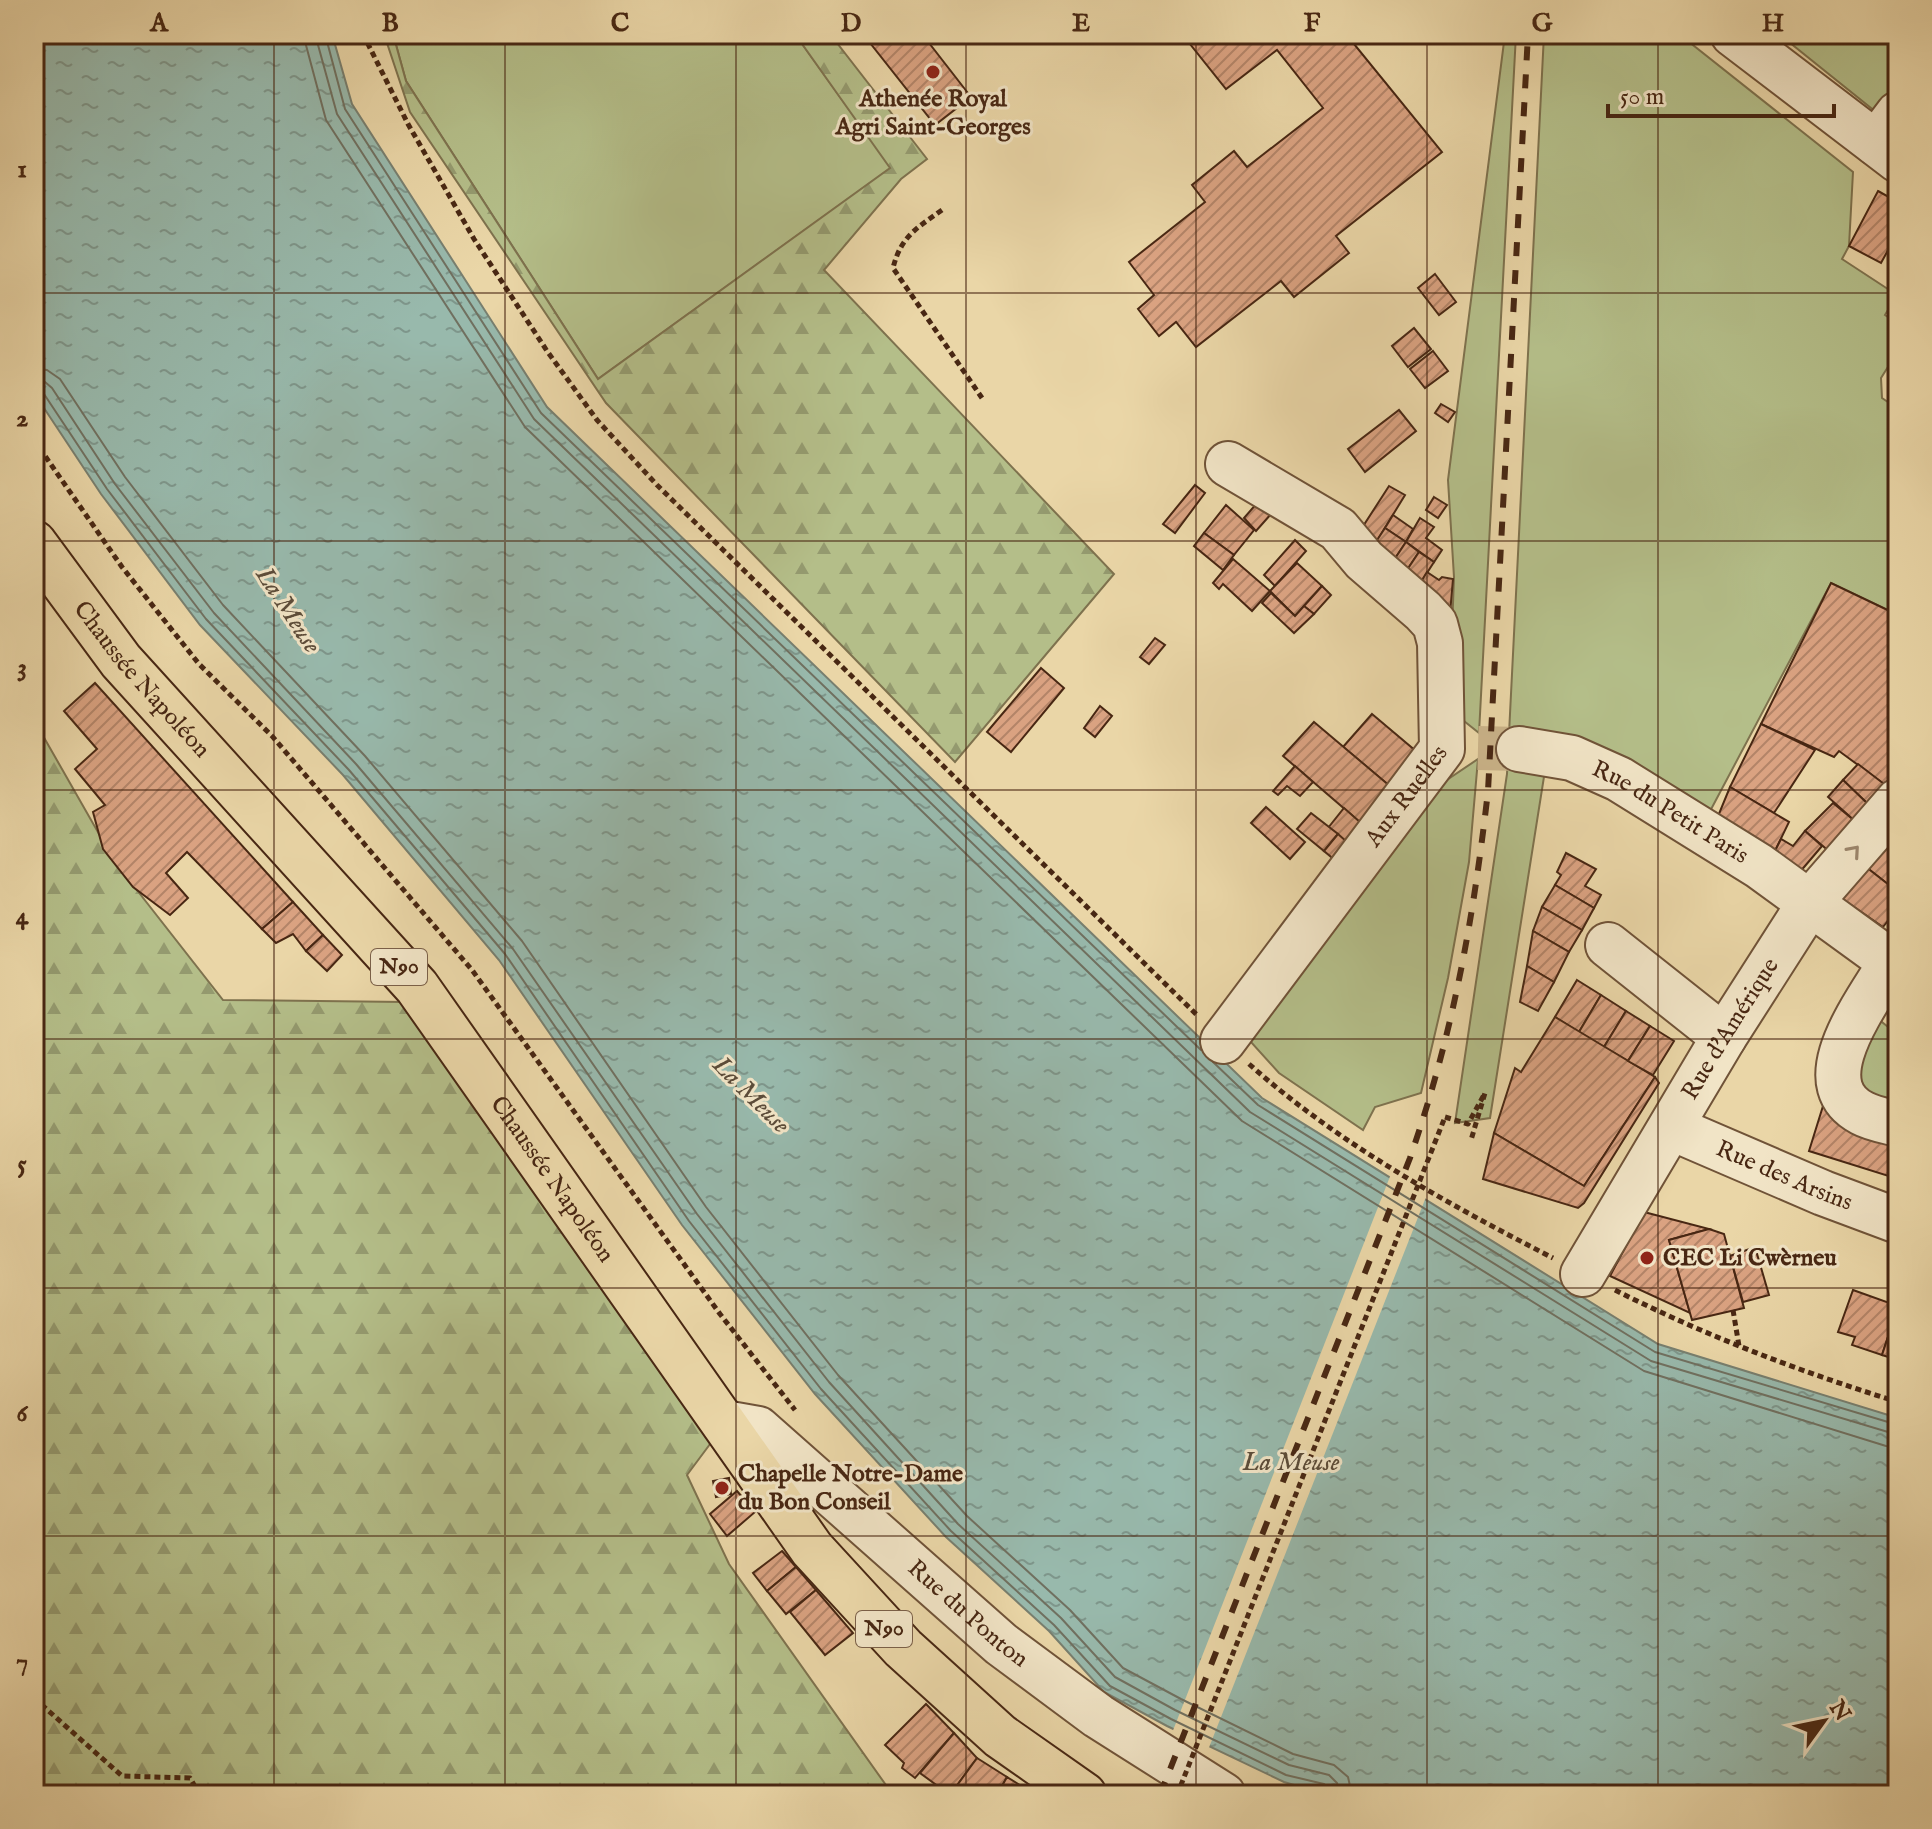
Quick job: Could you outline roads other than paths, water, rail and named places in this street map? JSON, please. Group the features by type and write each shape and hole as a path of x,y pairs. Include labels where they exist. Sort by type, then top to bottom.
{"main road":[{"name":"Chaussée Napoléon","path":"34,543 121,661 417,987 812,1549 903,1648 1000,1736 1084,1795"}],"street":[{"path":"1733,34 1891,139"},
{"name":"Aux Ruelles","path":"1223,1041 1480,749 1435,624 1364,560 1338,529 1228,464"},
{"name":"Rue du Petit Paris","path":"1480,749 1572,758 1619,779 1759,866 1895,964"},
{"name":"Rue d'Amérique","path":"1583,1274 1724,1037 1811,901 1898,801"},
{"path":"1608,945 1724,1037"},
{"path":"1895,964 1846,1041 1837,1069 1842,1091 1853,1106 1863,1114 1898,1124"},
{"name":"Rue des Arsins","path":"1672,1128 1823,1193 1898,1221"},
{"name":"Rue du Ponton","path":"724,1423 758,1429 1001,1644 1098,1716 1223,1795"}],"water":[{"name":"La Meuse","path":"34,34 332,34 352,104 547,407 1262,1098 1658,1344 1898,1418 1898,1795 1328,1795 1284,1782 1104,1692 1049,1631 946,1537 815,1394 682,1225 499,960 343,775 200,625 101,494 34,393"}],"tunnel":[{"path":"1478,748 1519,749"}],"railway":[{"path":"1160,1795 1410,1158 1438,1067 1460,977 1488,791 1528,34"}],"place":[{"name":"Athenée Royal Agri Saint-Georges","path":"933,72"},
{"name":"CEC Li Cwèrneu","path":"1647,1258"},
{"name":"Chapelle Notre-Dame du Bon Conseil","path":"722,1488"}]}
